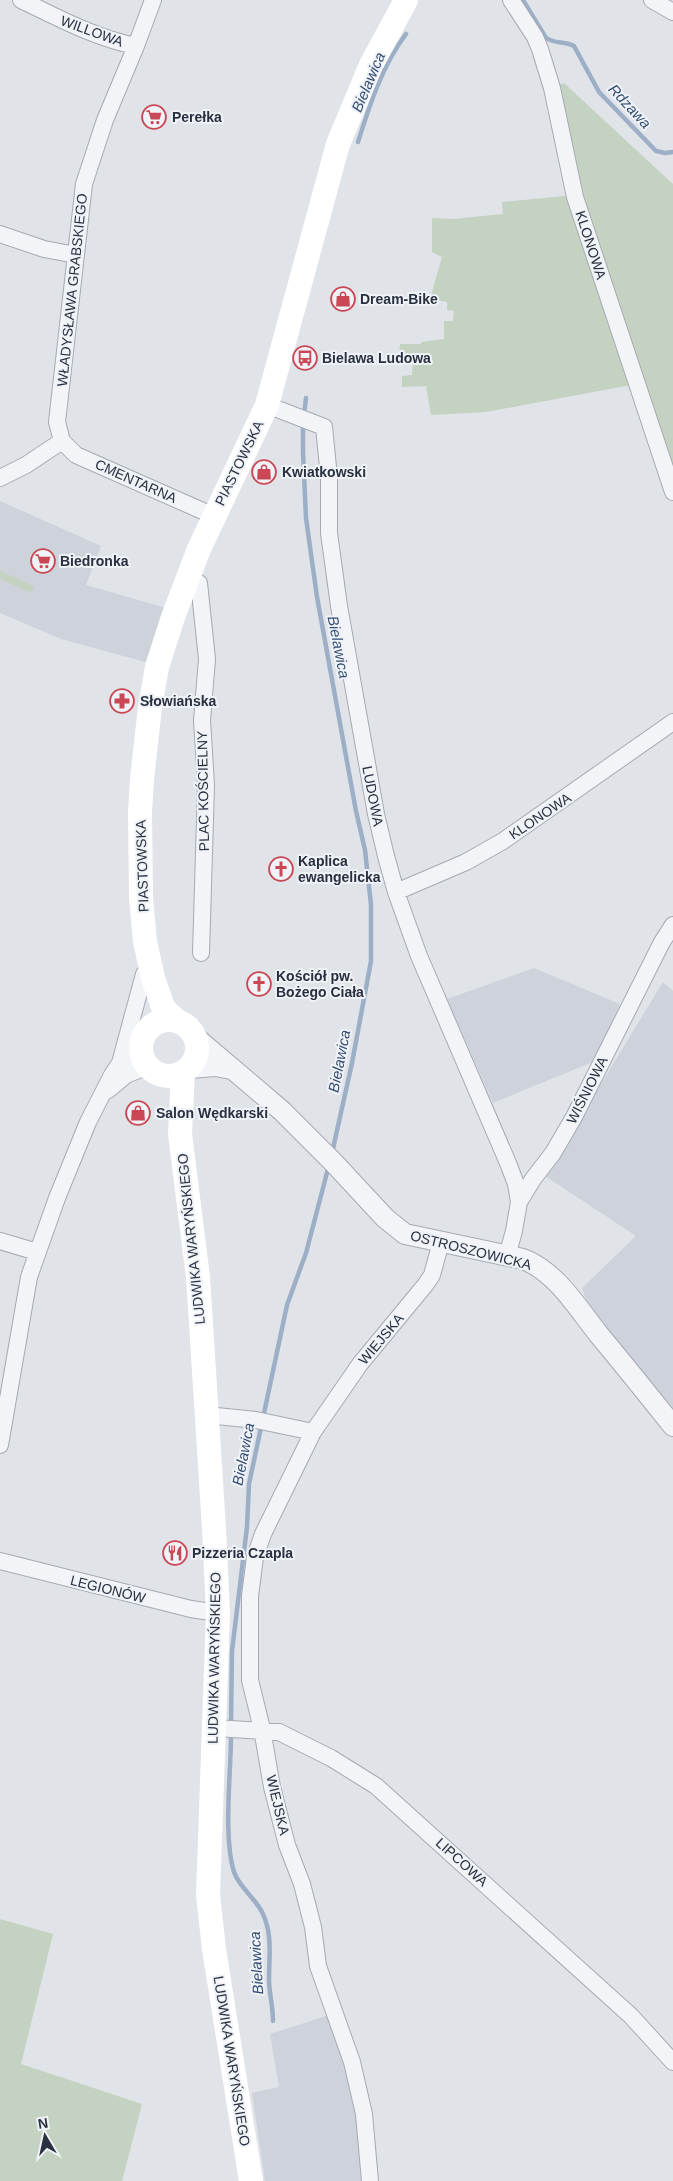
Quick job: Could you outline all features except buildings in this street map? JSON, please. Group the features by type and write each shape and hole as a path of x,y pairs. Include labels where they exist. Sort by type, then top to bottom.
{"main road":[{"name":"PIASTOWSKA","path":"149,1054 144,974 145,941 141,898 140,832 145,748 152,692 161,653 188,576 214,516 267,405 336,149 371,65 406,0"},
{"name":"PIASTOWSKA","path":"145,941 159,998 167,1012 177,1020"},
{"path":"162,1020 177,1020 185,1024 195,1037 197,1053 186,1070 167,1076 149,1054 162,1020"},
{"name":"LUDWIKA WARYŃSKIEGO","path":"149,1054 180,1134"},
{"name":"LUDWIKA WARYŃSKIEGO","path":"186,1070 180,1134 198,1277 218,1613 227,1728 208,1853 209,1908 251,2181"}],"street":[{"name":"WILLOWA","path":"21,0 68,24 121,43 136,46"},
{"name":"WŁADYSŁAWA GRABSKIEGO","path":"62,441 57,422 84,184 105,120 153,0"},
{"name":"KLONOWA","path":"511,0 535,37 540,49 552,88 576,198 673,492"},
{"path":"652,0 673,12"},
{"path":"0,234 44,249 76,255"},
{"name":"LUDOWA","path":"267,405 324,427 330,477 329,533 339,606 376,814 396,892 419,956 508,1163 516,1184 519,1202"},
{"path":"0,478 26,465 62,441"},
{"name":"CMENTARNA","path":"62,441 76,455 214,516"},
{"name":"PLAC KOŚCIELNY","path":"188,576 200,583 206,659 202,720 206,794 201,953"},
{"name":"KLONOWA","path":"396,892 466,862 503,841 673,722"},
{"name":"WIŚNIOWA","path":"507,1256 519,1202 533,1179 553,1153 574,1117 662,942 673,925"},
{"name":"PIASTOWSKA","path":"120,1063 144,974"},
{"name":"OSTROSZOWICKA","path":"195,1037 282,1112 334,1163 393,1226 405,1234 507,1256 535,1264 547,1272 570,1297 673,1426"},
{"path":"0,1445 26,1294 37,1252 72,1159 102,1094 120,1063 149,1054"},
{"path":"102,1094 149,1054"},
{"path":"186,1070 216,1066 231,1069"},
{"path":"0,1241 37,1252"},
{"name":"WIEJSKA","path":"370,2181 364,2114 352,2062 318,1966 313,1927 302,1884 287,1845 272,1787 262,1729 250,1680 250,1596 255,1557 263,1534 313,1432 360,1364 426,1284 434,1269 441,1242"},
{"path":"207,1415 264,1422 313,1432"},
{"name":"LEGIONÓW","path":"0,1561 190,1610 218,1613"},
{"name":"LIPCOWA","path":"227,1728 262,1729 279,1732 376,1786 631,2016 673,2062"}],"shaded area":[{"path":"0,501 101,546 86,585 166,608 149,663 61,639 0,613"},
{"path":"534,968 620,1004 595,1061 493,1103 447,999"},
{"path":"663,982 673,991 673,1426 597,1332 582,1288 636,1236 545,1176"},
{"path":"329,2015 352,2076 363,2181 265,2181 252,2093 279,2087 270,2034"}],"green space":[{"path":"564,83 673,184 673,492 603,282 552,88"},
{"path":"566,196 631,385 486,412 431,415 426,386 402,387 402,376 412,375 413,357 399,355 400,344 421,344 421,342 444,339 444,321 453,321 454,311 447,310 447,302 430,299 442,257 432,252 432,218 453,219 503,214 502,202"},
{"path":"0,571 34,586 31,593 0,579"},
{"path":"0,1919 53,1934 21,2064 142,2104 122,2181 0,2181"}],"waterway":[{"name":"Rdzawa","path":"523,0 546,38 574,46 599,92 656,151 673,152"},
{"name":"Bielawica","path":"358,142 383,72 406,34"},
{"name":"Bielawica","path":"304,415 306,398"},
{"name":"Bielawica","path":"303,423 306,518 317,597 356,811 365,850 371,905 371,961 352,1063 332,1153"},
{"name":"Bielawica","path":"231,1722 232,1651 247,1527 249,1484 287,1305 306,1253 329,1165"},
{"name":"Bielawica","path":"231,1735 228,1805 231,1858 236,1877 259,1907 268,1929 270,1945 269,1984 273,2021"}],"place":[{"name":"Perełka","path":"154,117"},
{"name":"Dream-Bike","path":"343,299"},
{"name":"Bielawa Ludowa","path":"305,358"},
{"name":"Kwiatkowski","path":"264,472"},
{"name":"Biedronka","path":"43,561"},
{"name":"Słowiańska","path":"122,701"},
{"name":"Kaplica ewangelicka","path":"281,869"},
{"name":"Kościół pw. Bożego Ciała","path":"259,984"},
{"name":"Salon Wędkarski","path":"138,1113"},
{"name":"Pizzeria Czapla","path":"175,1553"}]}
